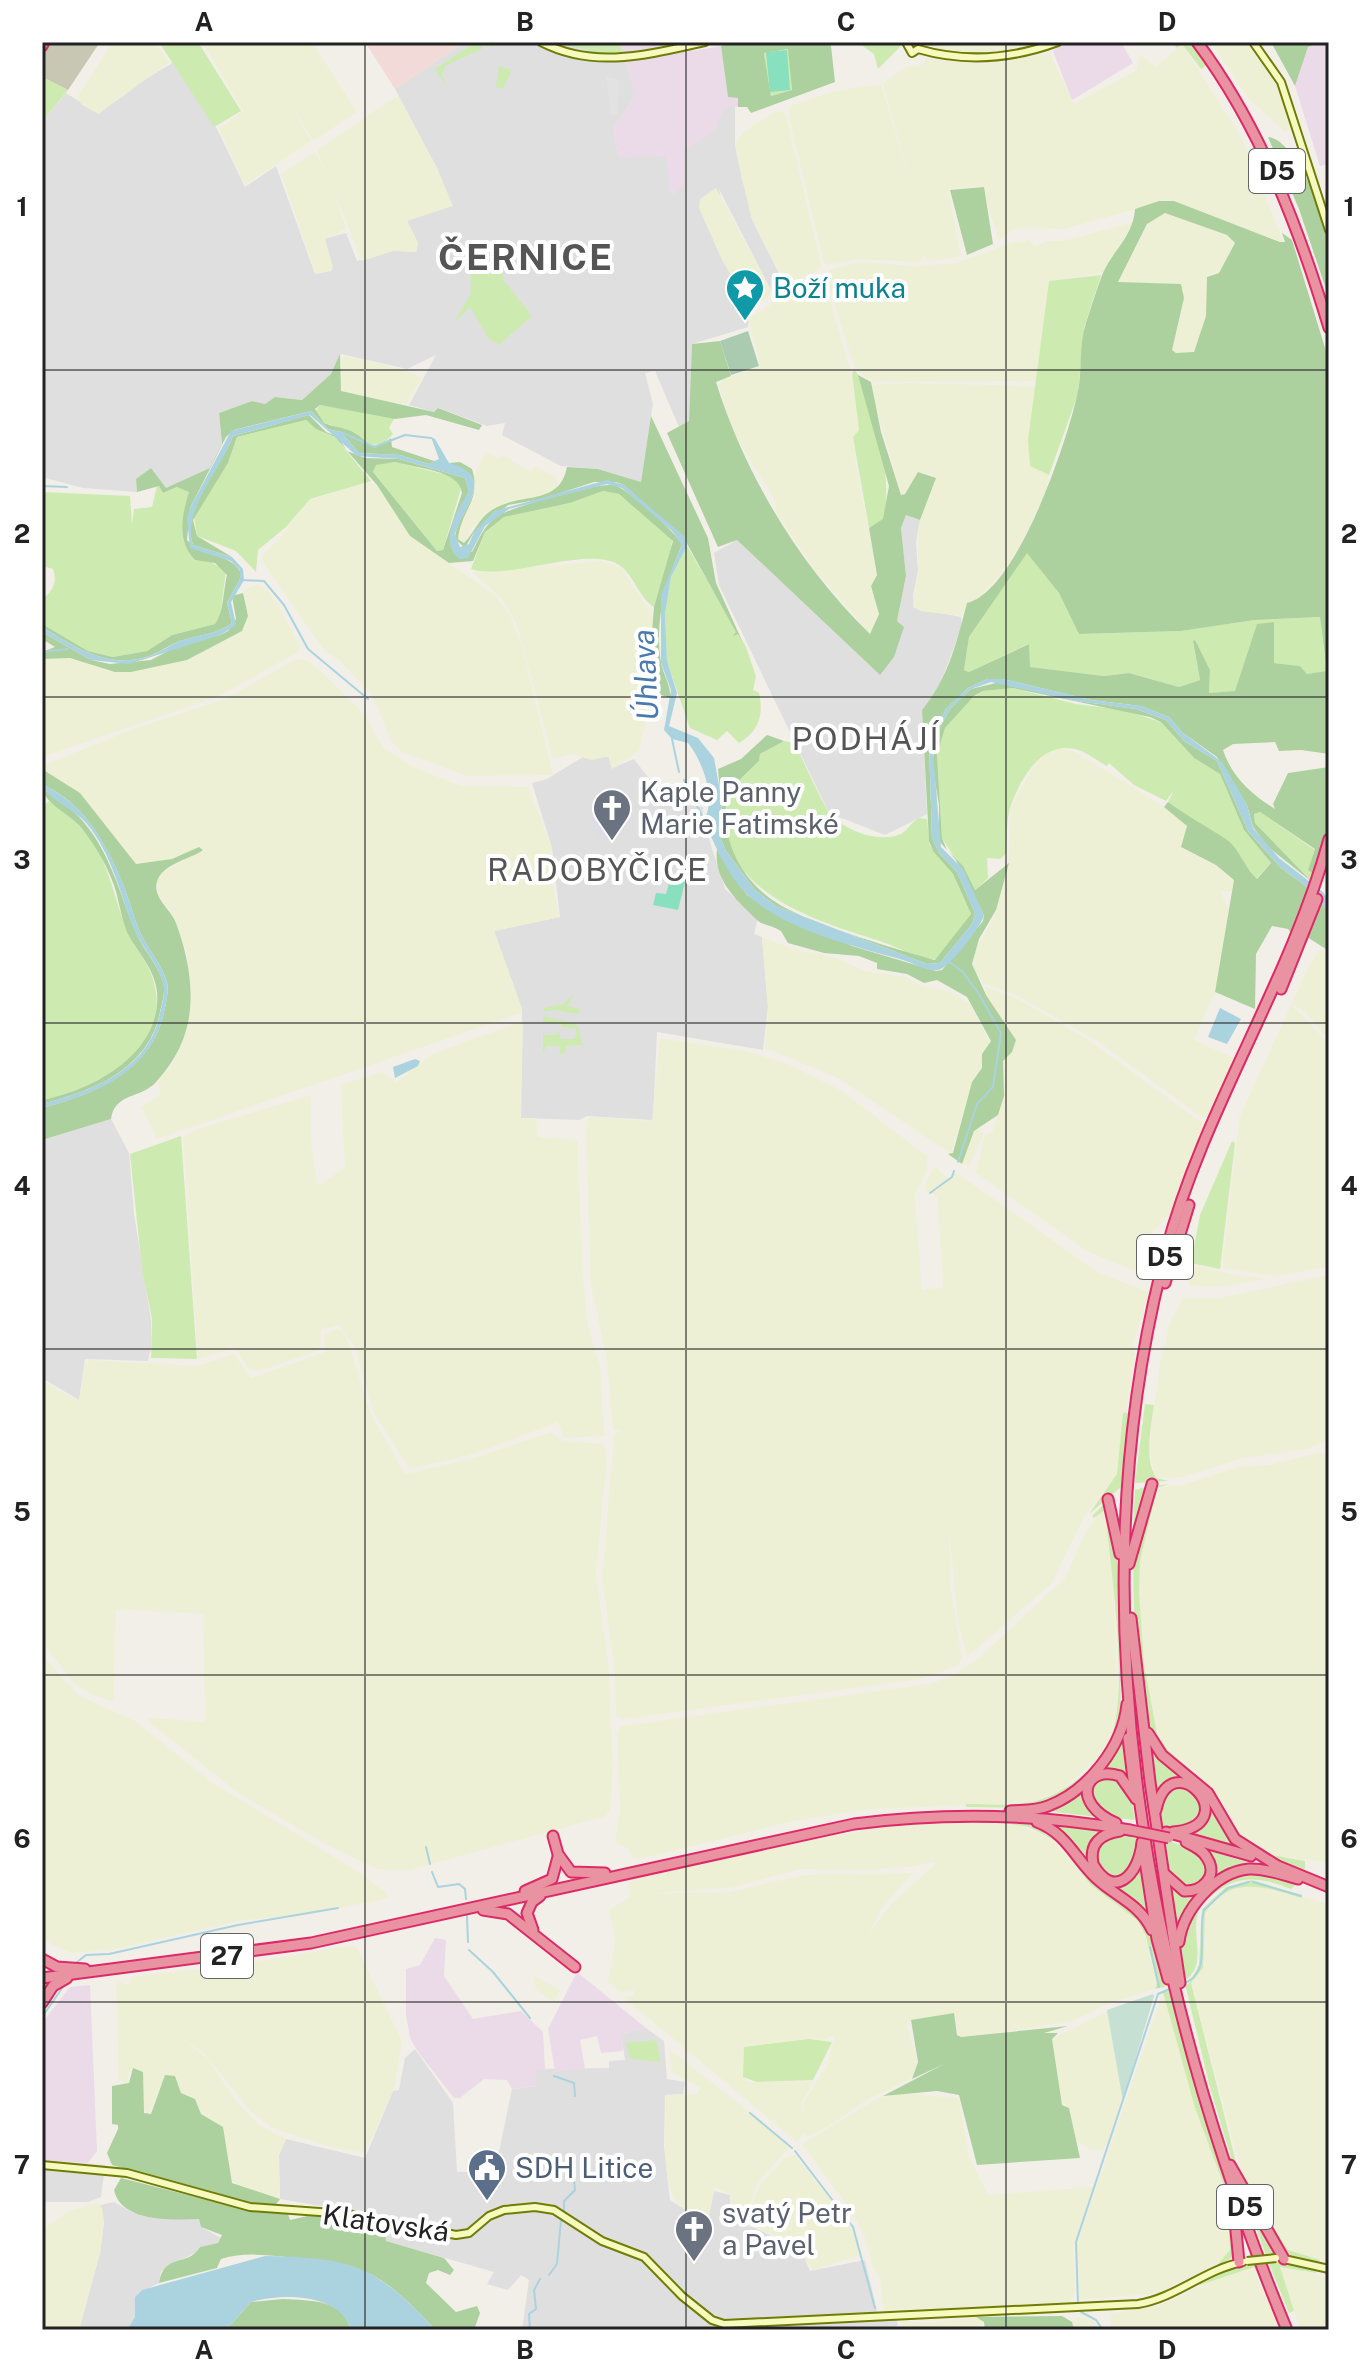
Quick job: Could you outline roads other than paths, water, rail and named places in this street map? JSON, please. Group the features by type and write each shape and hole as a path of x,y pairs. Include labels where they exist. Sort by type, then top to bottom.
{"highway":[{"name":"D5","path":"1197,42 1243,116 1278,186 1329,328"},
{"name":"D5","path":"1204,42 1242,103 1282,182 1329,309"},
{"name":"D5","path":"1300,937 1329,839"},
{"name":"D5","path":"1290,2330 1231,2184 1176,1983 1148,1843 1128,1669 1127,1564 1134,1413 1167,1249 1200,1157 1300,937 1329,862"},
{"path":"1127,1564 1152,1484"},
{"path":"1108,1499 1127,1564"},
{"name":"D5","path":"1127,1564 1146,1792 1176,1983 1230,2165 1290,2330"},
{"path":"1131,1618 1155,1817 1179,1965"},
{"path":"1128,1669 1127,1703 1136,1799 1160,1950"},
{"path":"1139,1689 1146,1727 1156,1749 1202,1787 1235,1839 1276,1865"},
{"path":"1007,1812 1045,1807 1080,1784 1117,1744 1127,1703"},
{"path":"1116,1823 1098,1814 1089,1804 1087,1790 1094,1779 1107,1773 1120,1776 1136,1799"},
{"path":"1155,1817 1159,1798 1169,1786 1185,1783 1200,1791 1205,1807 1198,1824 1190,1830 1167,1835"},
{"name":"27","path":"42,1976 310,1938 854,1819 927,1812 1007,1812 1116,1823 1276,1865 1329,1889"},
{"name":"27","path":"42,1976 272,1949 460,1912 842,1826 927,1817 1018,1817 1130,1827"},
{"path":"1018,1817 1060,1834 1094,1877 1142,1913 1176,1983"},
{"path":"1130,1827 1098,1839 1092,1856 1098,1872 1113,1880 1130,1876 1138,1867 1142,1842"},
{"name":"27","path":"1167,1835 1303,1878"},
{"path":"553,1836 558,1854 565,1866 575,1874 605,1873"},
{"path":"1163,1866 1169,1880 1180,1890 1193,1891 1205,1885 1211,1873 1208,1859 1186,1842"},
{"path":"523,1892 552,1879 557,1871 558,1854"},
{"path":"1176,1983 1180,1933 1185,1919 1224,1877 1255,1869 1303,1878"},
{"path":"537,1936 527,1920 529,1906 540,1896 560,1888"},
{"path":"460,1912 498,1910 575,1967"},
{"path":"42,1959 57,1967 85,1969"},
{"path":"42,2003 59,1981 96,1972"},
{"path":"1230,2165 1280,2258"},
{"path":"1231,2184 1243,2262"}],"main road":[{"path":"541,42 578,55 607,59 705,42"},
{"path":"907,43 910,52 917,46 959,58 989,58 1030,51 1058,42"},
{"path":"1253,42 1281,82 1329,230"},
{"name":"Klatovská","path":"42,2165 127,2173 250,2207 347,2214 456,2235 473,2231 499,2211 545,2208 559,2212 602,2241 644,2257 682,2296 718,2323 1138,2304 1165,2297 1243,2262 1280,2258 1329,2269"}],"water":[{"path":"311,411 328,429 341,432 359,453 400,455 428,464 439,459 431,437 435,439 449,463 463,468 474,483 470,502 455,534 460,547 469,544 474,532 494,511 607,480 624,485 685,537 687,546 671,577 665,614 667,661 677,693 669,726 698,738 714,758 722,802 718,833 726,851 755,890 776,906 927,964 940,963 972,924 975,913 957,872 939,853 932,838 929,743 946,709 968,688 987,679 1003,679 1091,700 1141,706 1169,717 1183,733 1222,762 1247,805 1253,828 1279,858 1323,892 1329,901 1329,913 1310,889 1281,868 1248,831 1217,761 1184,741 1166,720 1136,709 1077,701 991,682 971,689 950,709 939,729 933,753 941,847 963,869 984,915 957,955 943,968 930,970 844,943 785,920 751,898 729,872 704,820 708,811 708,791 698,759 688,743 672,739 664,730 671,690 661,663 661,595 682,545 672,531 622,488 607,484 509,509 485,526 468,558 460,559 453,552 450,535 455,516 469,491 465,478 399,459 357,456 310,415 233,436 192,519 193,545 232,557 243,569 244,580 231,602 236,625 220,635 129,664 91,660 42,632 42,627 94,655 122,660 152,655 180,641 232,623 227,603 240,579 240,570 231,561 190,548 187,519 190,508 231,431"},
{"path":"42,785 77,808 103,843 114,862 139,930 164,974 168,989 157,1033 134,1065 82,1096 42,1108 42,1104 98,1085 131,1063 154,1033 164,990 157,969 134,929 109,861 96,836 82,819 51,796"},
{"path":"1220,1008 1241,1019 1227,1044 1208,1037"},
{"path":"415,1059 420,1061 418,1066 395,1078 393,1067"},
{"path":"265,2256 321,2259 361,2269 396,2291 436,2330 351,2330 336,2309 323,2303 278,2297 251,2302 226,2330 127,2330 135,2317 135,2297 142,2290"}],"waterway":[{"path":"341,432 374,447 405,435 431,438"},
{"path":"42,486 67,487"},
{"path":"242,580 264,581 284,605 308,649 368,699"},
{"path":"42,652 68,649"},
{"path":"672,739 679,772"},
{"path":"684,780 705,822"},
{"path":"948,961 962,971 979,994 1001,1033 993,1087 977,1104 958,1162"},
{"path":"930,1193 952,1177 954,1171"},
{"path":"426,1847 430,1864"},
{"path":"432,1872 438,1887 459,1884 465,1889 466,1899"},
{"path":"1182,1984 1192,1979 1201,1963 1204,1910 1228,1888 1249,1882"},
{"path":"1253,1882 1301,1896"},
{"path":"76,1963 86,1955 109,1954 238,1925 338,1908"},
{"path":"467,1916 468,1942"},
{"path":"1150,1947 1159,1987"},
{"path":"469,1950 493,1972 530,2018"},
{"path":"42,2017 65,1984"},
{"path":"1078,2304 1076,2242 1158,1994 1172,1988"},
{"path":"554,2076 574,2083 575,2096"},
{"path":"750,2113 792,2148"},
{"path":"795,2151 853,2227 875,2308"},
{"path":"564,2210 564,2201 575,2190 573,2172"},
{"path":"549,2275 557,2264 561,2220"},
{"path":"530,2330 529,2314 536,2309 534,2290 540,2279"},
{"path":"1081,2312 1096,2320 1103,2330"}],"place":[{"name":"Boží muka","path":"745,322"},
{"name":"Kaple Panny Marie Fatimské","path":"612,842"},
{"name":"SDH Litice","path":"487,2202"},
{"name":"svatý Petr a Pavel","path":"694,2263"}],"district":[{"name":"ČERNICE","path":"526,257"},
{"name":"PODHÁJÍ","path":"866,739"},
{"name":"RADOBYČICE","path":"598,870"}],"water label":[{"name":"Úhlava","path":"646,675"}]}
